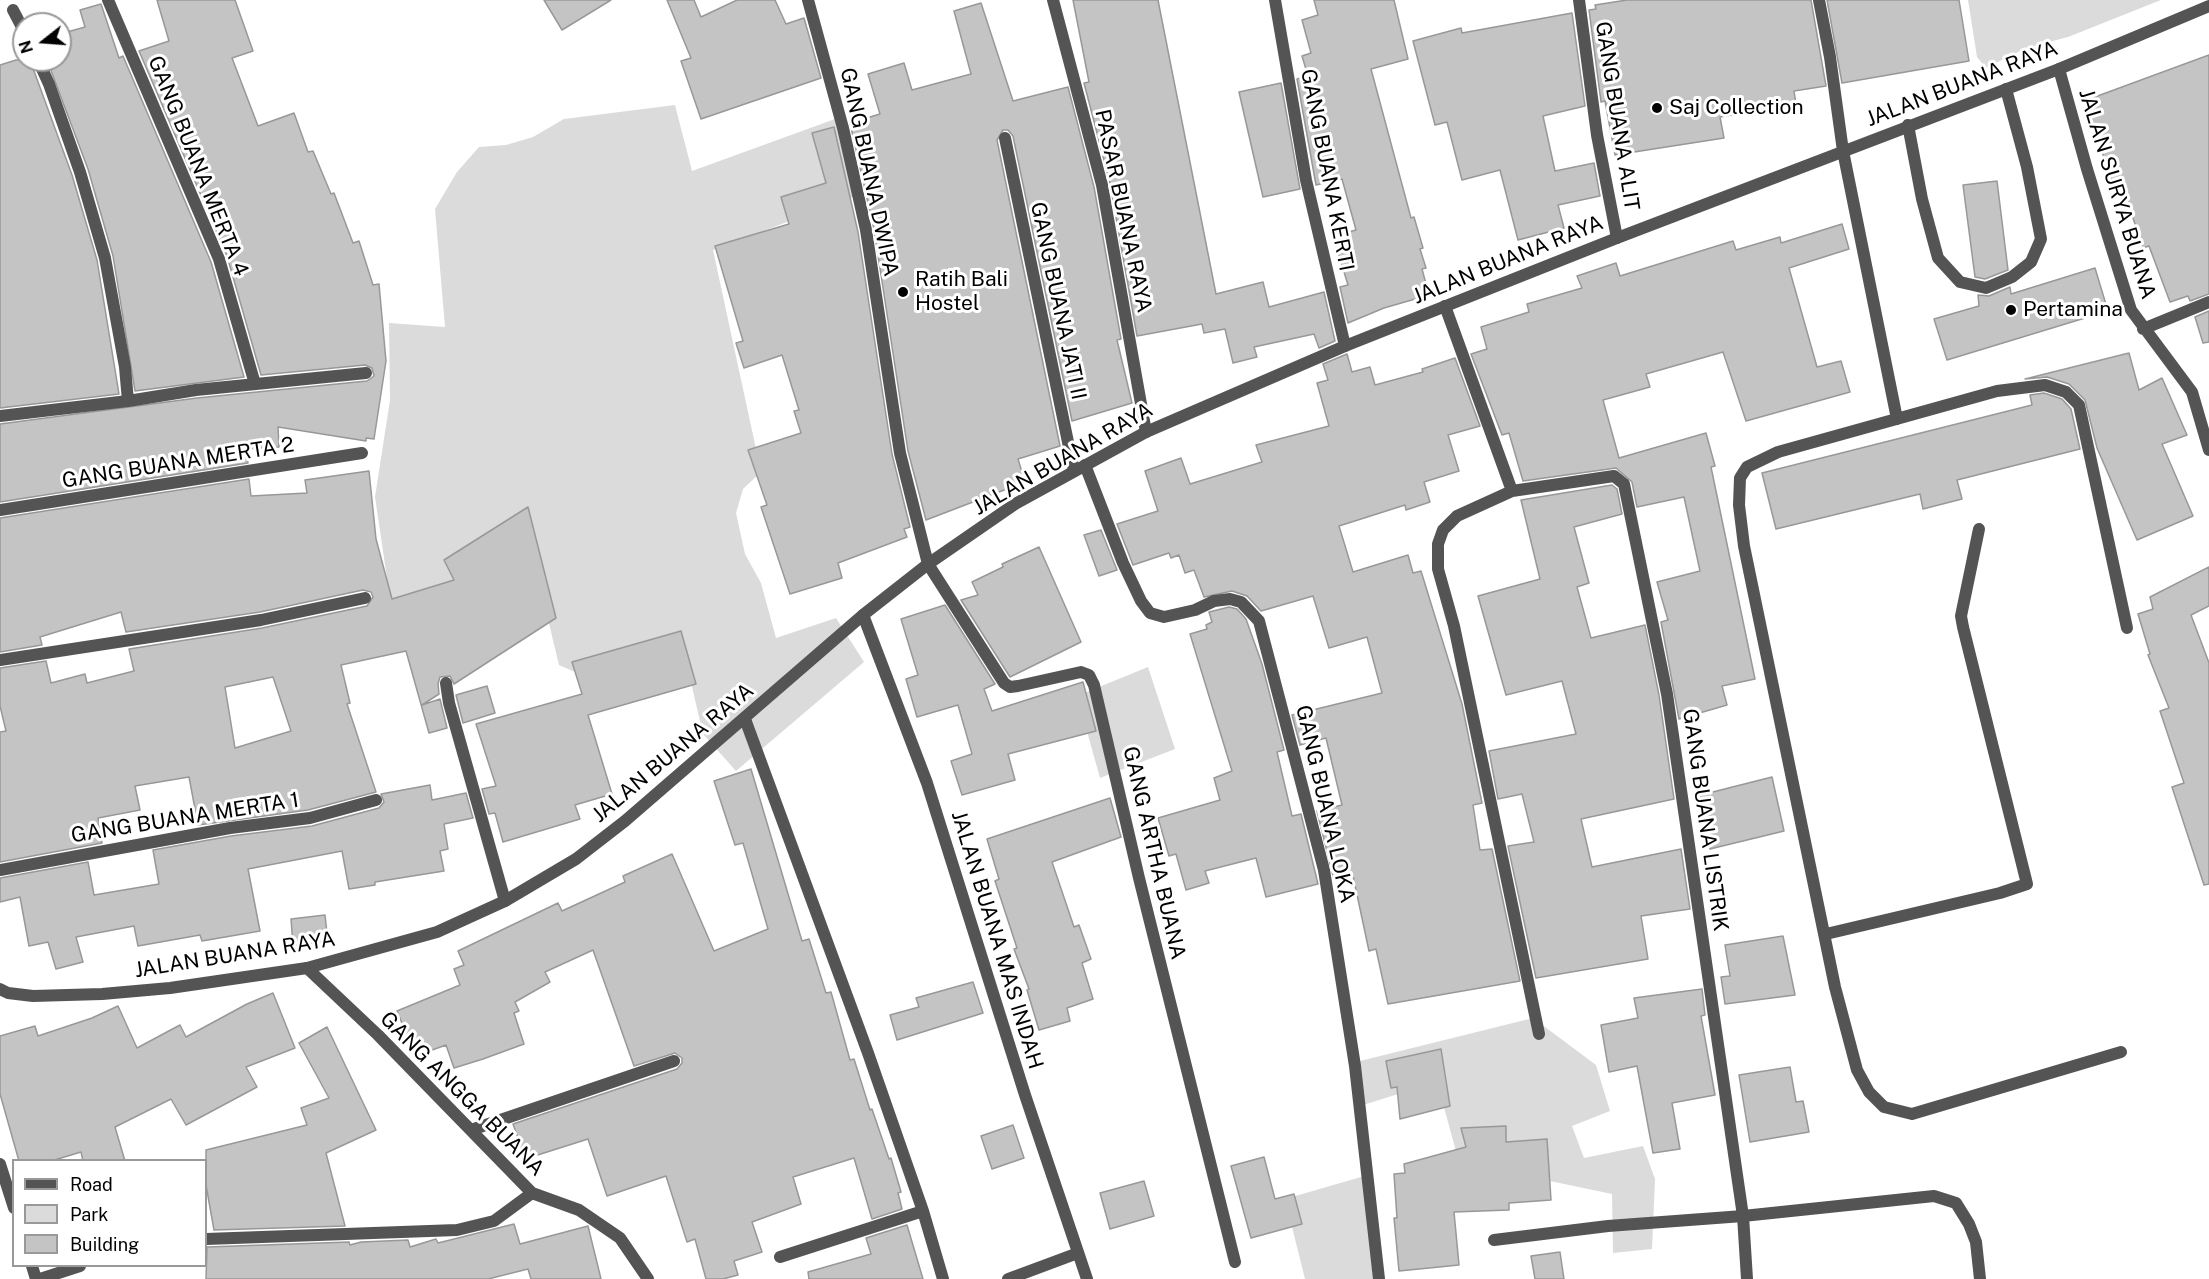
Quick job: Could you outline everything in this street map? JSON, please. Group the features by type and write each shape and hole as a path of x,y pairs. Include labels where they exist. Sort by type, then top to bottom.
{"street":[{"name":"GANG BUANA MERTA 4","path":"108,0 219,259 255,384"},
{"name":"GANG BUANA DWIPA","path":"808,0 843,128 866,230 900,453 928,564"},
{"name":"PASAR BUANA RAYA","path":"1053,0 1102,185 1146,432"},
{"name":"GANG BUANA KERTI","path":"1275,0 1306,180 1345,346"},
{"name":"GANG BUANA ALIT","path":"1579,0 1597,135 1617,238"},
{"path":"1819,0 1830,57 1843,151 1897,419"},
{"name":"JALAN BUANA RAYA","path":"0,989 8,993 33,996 102,994 307,968 437,932 505,901 576,859 625,821 745,719 863,615 928,564 1015,504 1146,432 1345,346 1908,125 2059,69 2209,6"},
{"name":"JALAN SURYA BUANA","path":"2059,69 2131,310 2143,329 2180,372 2192,392 2209,450"},
{"path":"44,72 72,150 105,258 125,367 128,401"},
{"path":"1908,125 1922,199 1938,258 1960,282 1986,288 2012,277 2031,262 2041,239 2027,166 2006,89"},
{"name":"GANG BUANA JATI II","path":"1005,138 1080,468"},
{"name":"JALAN SURYA BUANA","path":"2143,329 2209,302"},
{"path":"1445,306 1512,491"},
{"path":"0,417 196,390 366,373"},
{"path":"2121,1052 1912,1114 1884,1107 1869,1092 1857,1070 1835,987 1826,934 1744,546 1739,505 1740,478 1747,467 1778,452 1997,391 2045,386 2066,392 2079,405 2127,628"},
{"name":"GANG BUANA MERTA 2","path":"0,510 362,453"},
{"name":"GANG BUANA LOKA","path":"1080,468 1141,601 1150,613 1164,617 1195,610 1214,601 1230,599 1241,602 1259,621 1324,870 1355,1066 1380,1279"},
{"name":"GANG BUANA LISTRIK","path":"1539,1035 1454,626 1438,569 1438,544 1443,530 1457,516 1512,491 1614,476 1624,484 1667,694 1743,1216 1747,1279"},
{"path":"1826,934 2000,893 2027,884 1961,616 1980,529"},
{"name":"GANG ARTHA BUANA","path":"928,564 1004,682 1011,687 1082,672 1089,675 1094,685 1141,889 1235,1262"},
{"path":"0,660 261,620 365,598"},
{"name":"JALAN BUANA MAS INDAH","path":"863,615 927,783 1025,1095 1087,1279"},
{"path":"446,683 449,703 505,901"},
{"path":"745,719 809,888 923,1211 943,1279"},
{"name":"GANG BUANA MERTA 1","path":"0,870 230,828 310,818 376,800"},
{"name":"GANG ANGGA BUANA","path":"307,968 532,1194 579,1210 620,1238 633,1253 648,1279"},
{"path":"471,1131 674,1061"},
{"path":"0,1164 12,1202"},
{"path":"207,1239 457,1230 494,1221 532,1194"},
{"path":"1494,1240 1608,1226 1743,1216 1934,1196 1956,1203 1969,1224 1976,1242 1980,1279"},
{"path":"780,1257 923,1211"},
{"path":"1008,1279 1078,1253"},
{"path":"38,1279 77,1267"}],"green space":[{"path":"1968,0 2161,0 2068,37 2026,48 1986,68 1977,57"},
{"path":"675,105 692,171 835,119 853,197 713,250 761,472 743,489 736,513 745,554 761,583 776,638 836,618 864,662 736,771 703,734 689,674 584,676 559,665 532,553 395,632 375,497 390,400 389,323 445,327 435,209 457,172 479,147 506,145 533,137 564,119"},
{"path":"1148,667 1175,749 1100,778 1077,696"},
{"path":"1533,1018 1596,1065 1610,1111 1572,1126 1584,1158 1643,1146 1655,1179 1652,1249 1613,1253 1612,1194 1459,1162 1437,1082 1363,1105 1356,1062"},
{"path":"1368,1175 1379,1279 1305,1279 1285,1199"}],"building":[{"path":"157,0 235,0 253,51 232,58 258,126 294,113 308,152 313,151 331,194 334,193 353,243 359,241 373,285 379,284 386,361 374,439 366,438 366,441 278,427 279,447 246,449 248,463 0,502 0,424 197,398 367,381 374,376 372,368 365,365 261,375 227,256 139,51 169,41"},
{"path":"544,0 611,0 562,30"},
{"path":"667,0 694,0 701,17 737,0 775,0 786,24 804,18 821,78 701,119 681,61 691,58"},
{"path":"1073,0 1158,0 1216,294 1263,282 1269,307 1324,292 1335,341 1319,348 1314,334 1254,347 1257,357 1233,363 1225,329 1204,333 1202,324 1137,336 1110,183 1084,83 1089,82"},
{"path":"1314,0 1394,0 1408,59 1371,69 1411,218 1414,217 1423,248 1420,249 1426,268 1422,269 1429,295 1384,308 1348,323 1340,287 1348,285 1333,236 1356,230 1342,179 1316,185 1297,79 1308,76 1302,56 1311,53 1302,20 1318,15"},
{"path":"1627,0 1811,0 1826,86 1794,91 1796,104 1720,117 1724,138 1615,155 1605,101 1601,102 1589,10 1596,9 1595,5"},
{"path":"1827,0 1959,0 1969,61 1842,83"},
{"path":"981,3 1013,101 1068,87 1094,187 1121,339 1117,340 1132,403 1072,421 1013,136 1008,130 1003,130 997,140 1060,446 1018,459 1025,482 926,520 908,451 874,229 850,123 880,114 868,74 904,63 912,90 971,74 954,11"},
{"path":"101,4 119,58 123,56 211,262 244,377 135,391 113,256 88,169 52,72 72,72 72,31 85,27 80,10"},
{"path":"1572,13 1585,106 1543,116 1555,171 1594,163 1600,196 1558,205 1564,228 1518,240 1500,170 1462,180 1447,122 1435,125 1413,41 1461,28 1462,33"},
{"path":"2209,55 2209,294 2190,301 2188,296 2170,302 2149,246 2143,248 2124,191 2117,194 2084,101"},
{"path":"12,61 12,72 34,72 72,175 97,260 119,394 0,408 0,65"},
{"path":"1281,83 1300,189 1263,197 1239,92"},
{"path":"834,127 858,232 892,454 910,527 904,529 907,537 838,563 842,578 790,594 761,507 767,505 748,450 801,433 794,411 799,410 782,355 744,368 736,343 743,341 715,246 789,224 781,197 826,183 812,133"},
{"path":"1997,181 2008,270 1985,279 1975,277 1963,185"},
{"path":"1842,224 1849,249 1789,268 1817,367 1841,361 1850,392 1746,421 1723,352 1646,374 1650,387 1603,400 1619,458 1706,433 1715,466 1711,467 1755,679 1722,686 1727,705 1679,719 1661,622 1668,620 1657,582 1700,571 1684,497 1637,507 1632,482 1616,468 1523,481 1509,433 1502,435 1471,354 1487,349 1481,327 1529,312 1527,304 1582,288 1577,276 1616,263 1620,276 1733,241 1736,250 1780,237 1781,243"},
{"path":"2095,268 2108,311 1947,360 1934,319 1979,306 1978,295 1989,296 2010,287 2011,294"},
{"path":"2209,311 2209,342 2203,343 2195,317"},
{"path":"2129,353 2139,390 2162,378 2187,435 2162,444 2193,516 2137,540 2097,448 2085,400 2069,384 2047,377 2025,379"},
{"path":"1347,354 1352,372 1370,367 1375,385 1423,372 1422,369 1455,358 1480,426 1448,435 1459,471 1424,482 1430,502 1406,510 1405,505 1339,526 1353,572 1408,555 1413,573 1421,571 1462,704 1482,803 1473,805 1480,850 1492,849 1520,981 1388,1004 1376,949 1369,951 1353,876 1334,880 1317,811 1342,805 1326,738 1300,745 1292,715 1382,693 1367,637 1329,648 1313,596 1261,611 1247,596 1232,591 1204,597 1194,570 1185,573 1179,555 1171,558 1169,553 1133,565 1117,524 1158,511 1145,471 1181,458 1190,484 1262,462 1256,445 1329,426 1317,383 1328,380 1323,364"},
{"path":"2044,393 2062,399 2071,409 2080,449 1957,480 1962,499 1923,509 1920,494 1776,529 1762,473 2032,405 2030,395"},
{"path":"369,471 376,539 392,599 454,580 444,560 528,507 556,618 454,684 450,676 440,677 439,694 422,705 440,699 447,728 429,733 406,651 341,665 350,703 347,704 376,792 308,810 198,825 189,777 135,786 140,810 98,818 102,843 0,862 0,732 6,731 0,706 0,668 46,661 51,683 85,674 87,683 134,671 129,649 262,628 367,606 373,597 371,592 363,590 260,612 126,632 121,612 40,637 42,645 0,652 0,518 249,479 251,496 307,493 305,480","holes":["273,677 291,731 235,748 225,687"]},
{"path":"1612,485 1617,489 1622,514 1574,527 1589,583 1577,587 1591,638 1645,625 1659,695 1674,799 1581,819 1592,867 1681,849 1690,909 1641,916 1648,959 1536,978 1508,846 1534,842 1522,794 1498,799 1489,751 1576,734 1562,681 1506,695 1478,596 1540,579 1521,500"},
{"path":"1101,530 1117,570 1099,576 1084,535"},
{"path":"1039,547 1081,642 1010,677 961,600 978,595 972,582 1003,567 1002,564"},
{"path":"2209,567 2209,606 2191,615 2209,663 2209,884 2204,885 2172,787 2184,783 2160,711 2169,708 2148,655 2150,654 2138,614 2153,609 2150,597"},
{"path":"945,605 995,684 984,689 992,711 1083,682 1096,731 1008,754 1015,780 962,795 951,761 972,754 958,705 917,717 906,679 918,675 901,619"},
{"path":"1229,607 1237,609 1246,619 1262,664 1284,750 1277,752 1292,816 1301,814 1318,884 1266,897 1256,858 1205,871 1209,883 1186,890 1176,854 1169,856 1158,818 1220,800 1214,778 1232,771 1190,634 1207,629 1206,625 1212,622 1209,612"},
{"path":"681,631 696,684 588,715 612,794 575,805 580,819 503,842 495,813 489,814 482,789 496,786 476,724 582,694 572,662"},
{"path":"487,686 495,713 463,723 456,695"},
{"path":"751,769 802,941 809,939 826,993 831,992 850,1060 854,1059 870,1110 872,1109 889,1159 891,1158 901,1192 898,1193 902,1209 872,1219 854,1158 793,1177 801,1204 752,1222 762,1252 734,1261 738,1275 723,1279 706,1279 695,1239 687,1242 666,1176 607,1196 588,1139 525,1159 513,1124 677,1069 682,1063 682,1058 675,1053 634,1066 593,950 545,972 550,982 515,1002 519,1011 514,1013 524,1044 483,1059 454,1068 446,1045 421,1054 415,1040 410,1043 397,1011 460,985 454,969 464,965 458,951 558,903 562,911 625,882 623,876 672,854 714,951 768,929 743,843 735,845 714,781"},
{"path":"1772,777 1784,831 1710,849 1697,796"},
{"path":"430,785 432,800 466,793 473,818 444,824 448,849 440,851 444,871 375,882 375,885 349,889 342,851 248,869 260,931 202,941 200,935 138,946 134,926 76,937 83,962 56,969 48,942 29,946 20,897 0,902 0,878 88,862 94,895 159,884 153,850 231,836 312,826 379,808 384,802 381,794"},
{"path":"1110,798 1121,837 1052,862 1074,927 1079,925 1091,959 1082,963 1093,999 1067,1008 1070,1021 1039,1030 1027,990 1029,989 1014,949 1017,948 995,881 999,879 987,839"},
{"path":"325,915 328,942 293,945 291,919"},
{"path":"1783,936 1795,995 1725,1004 1721,977 1730,976 1725,945"},
{"path":"973,982 983,1013 897,1040 890,1015 919,1007 916,998"},
{"path":"1702,989 1705,1015 1701,1016 1715,1095 1672,1103 1680,1149 1653,1153 1637,1066 1609,1072 1601,1025 1638,1018 1634,998"},
{"path":"273,993 295,1048 246,1067 257,1087 186,1125 171,1099 115,1127 124,1159 83,1159 81,1152 58,1159 18,1159 0,1094 0,1036 35,1026 38,1036 92,1018 118,1006 137,1048 180,1025 186,1037 247,1004"},
{"path":"327,1027 376,1130 326,1153 345,1226 214,1230 207,1191 206,1150 307,1125 301,1108 329,1098 299,1043"},
{"path":"1441,1049 1450,1106 1400,1119 1397,1087 1391,1088 1386,1061"},
{"path":"1790,1067 1796,1102 1803,1101 1809,1132 1750,1142 1739,1075"},
{"path":"1013,1125 1024,1158 992,1169 981,1136"},
{"path":"1506,1126 1506,1142 1547,1139 1551,1200 1509,1203 1509,1210 1454,1212 1459,1265 1399,1271 1394,1218 1397,1218 1394,1174 1405,1173 1404,1164 1466,1147 1461,1128"},
{"path":"1264,1157 1275,1199 1294,1194 1302,1224 1251,1238 1231,1166"},
{"path":"1144,1181 1154,1216 1110,1229 1100,1193"},
{"path":"514,1224 520,1244 588,1226 601,1279 531,1279 528,1269 488,1279 206,1279 207,1247 349,1242 350,1245 361,1242 408,1240 410,1247 436,1239 438,1243"},
{"path":"907,1225 923,1279 809,1279 808,1272 871,1254 866,1238"},
{"path":"1560,1252 1564,1279 1535,1279 1531,1256"}],"place":[{"name":"Saj Collection","path":"1657,108"},
{"name":"Ratih Bali Hostel","path":"903,292"},
{"name":"Pertamina","path":"2011,310"}]}
